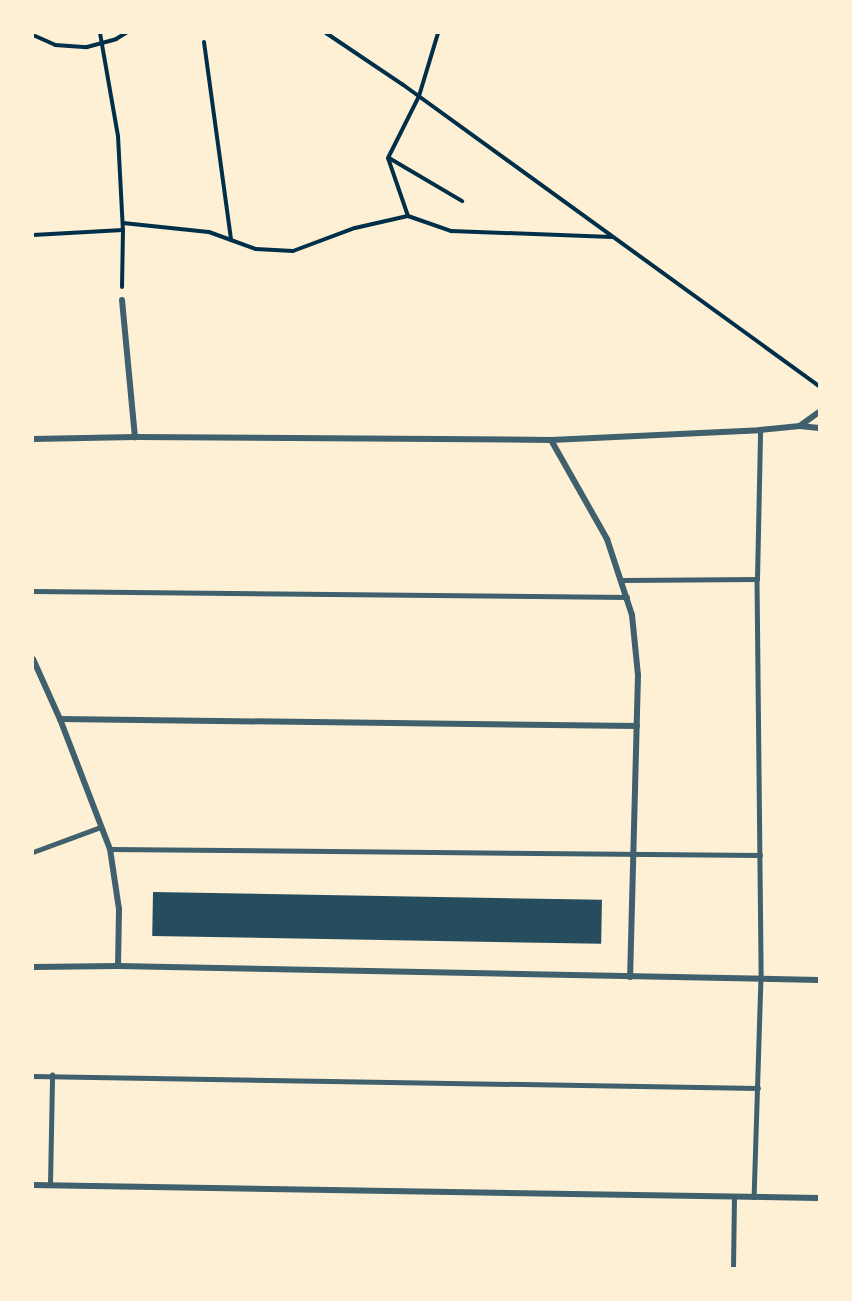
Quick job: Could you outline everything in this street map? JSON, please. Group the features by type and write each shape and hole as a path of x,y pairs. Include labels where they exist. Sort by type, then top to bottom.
{"street":[{"path":"122,300 135,437"},
{"path":"800,426 819,412"},
{"path":"33,439 135,437 551,440 800,426 819,428"},
{"path":"551,440 607,539 627,597 636,645 637,726 630,977"},
{"path":"33,659 60,719 110,849 119,909 118,966"},
{"path":"60,719 637,726"},
{"path":"33,967 118,966 630,977 761,977 819,980"},
{"path":"33,1185 819,1198"}],"lane":[{"path":"754,1197 761,977 757,579 760,430"},
{"path":"622,580 757,579"},
{"path":"33,591 627,597"},
{"path":"33,852 101,827"},
{"path":"110,849 760,855"},
{"path":"51,1184 52,1075"},
{"path":"33,1076 758,1089"},
{"path":"733,1268 734,1197"}],"path":[{"path":"100,33 118,136 123,223 122,300"},
{"path":"33,35 55,45 87,47 126,33"},
{"path":"326,33 419,96 819,386"},
{"path":"408,216 388,158 419,96 438,33"},
{"path":"204,42 231,240"},
{"path":"388,158 462,201"},
{"path":"123,223 209,232 256,249 293,251 355,228 408,216 451,231 613,237"},
{"path":"33,235 123,230"}],"building":[{"path":"153,892 602,900 601,944 152,936"}]}
